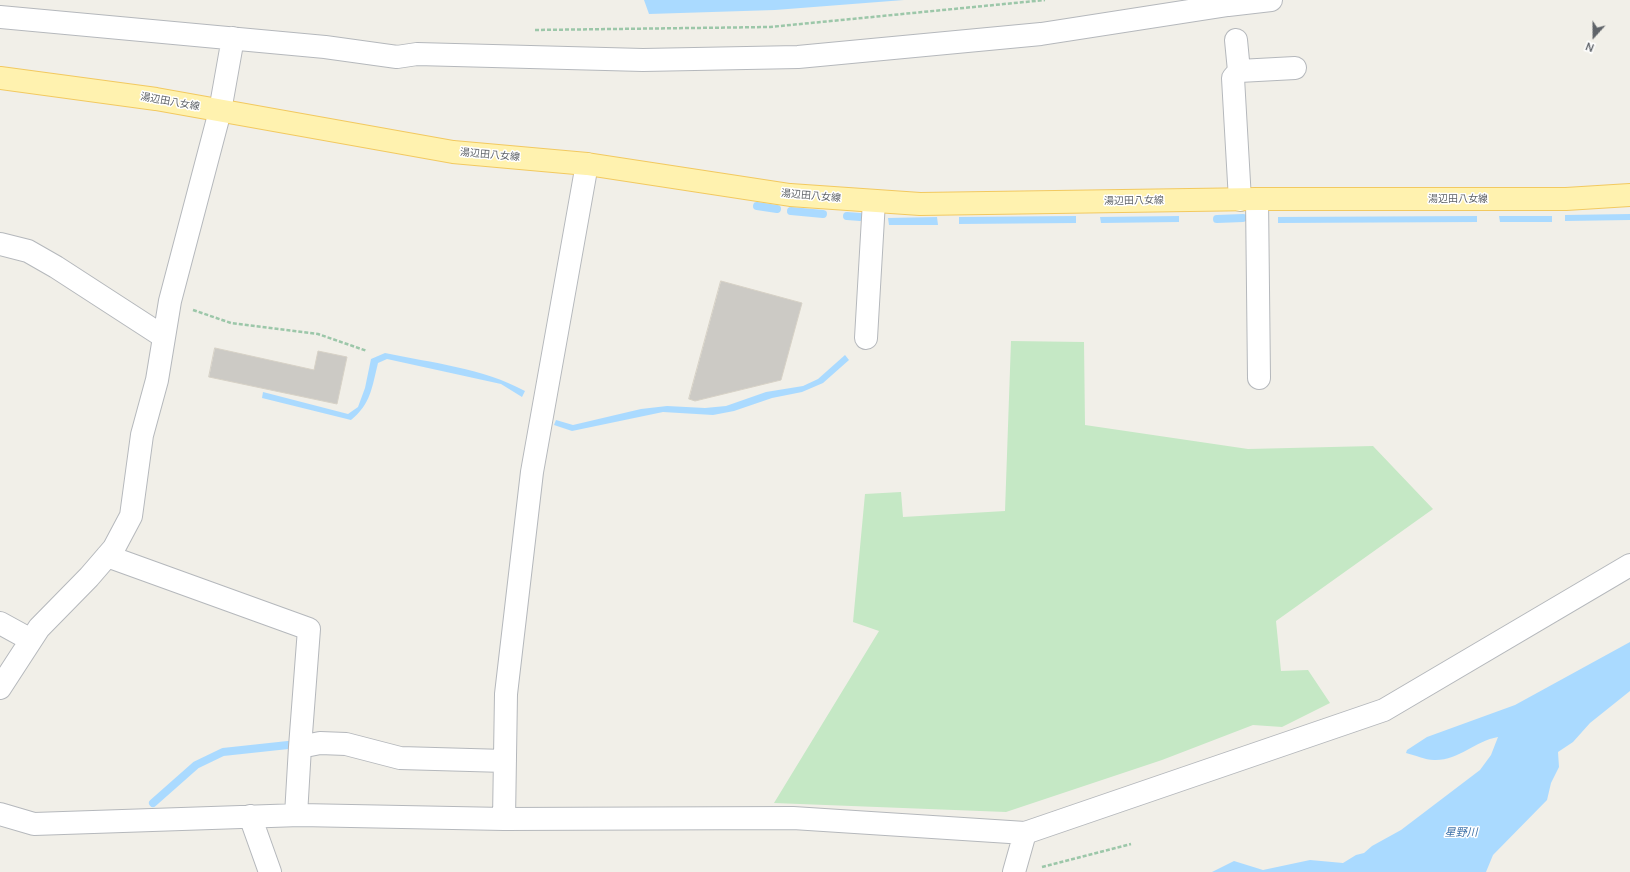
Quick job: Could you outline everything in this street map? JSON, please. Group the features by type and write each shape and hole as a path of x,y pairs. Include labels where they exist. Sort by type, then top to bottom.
{"main road":[{"name":"湯辺田八女線","path":"0,78 156,99 453,152 587,164 790,195 920,204 1248,200 1566,199 1630,195"}],"street":[{"path":"0,17 325,47 397,57 417,54 643,60 798,56 1041,34 1228,5 1271,0"},
{"path":"0,688 39,628 89,577 114,548 131,516 142,435 157,380 170,301 220,111 233,38"},
{"path":"1236,40 1240,71"},
{"path":"1259,378 1248,200 1233,78 1240,71 1295,68"},
{"path":"504,819 506,694 532,472 587,164"},
{"path":"866,338 874,201"},
{"path":"0,244 28,251 56,267 164,337"},
{"path":"107,556 309,629 296,815"},
{"path":"0,814 34,824 296,815 504,819 793,818 1025,833 1384,710 1630,565"},
{"path":"0,623 31,640"},
{"path":"300,747 320,743 346,744 400,758 505,761"},
{"path":"250,816 270,872"},
{"path":"1014,872 1025,833"}],"path":[{"path":"530,30 770,27 1045,0"},
{"path":"170,301 231,324 318,334 367,351"},
{"path":"1037,868 1131,844"}],"green space":[{"path":"1011,341 1084,342 1085,425 1248,449 1373,446 1433,509 1276,621 1281,671 1308,670 1330,703 1282,727 1253,725 1162,760 1006,812 774,803 879,631 853,622 865,494 901,492 903,517 1005,511"}],"water":[{"path":"644,0 904,0 775,10 649,14"},
{"path":"1630,214 1630,220 1565,221 1565,215"},
{"path":"1076,216 1076,223 959,224 959,217"},
{"path":"1179,216 1179,222 1101,223 1100,217"},
{"path":"1477,216 1477,222 1278,223 1278,217"},
{"path":"1499,216 1552,216 1552,222 1500,222"},
{"path":"937,217 938,225 889,225 888,218"},
{"path":"385,353 457,367 509,383 525,391 522,397 501,384 387,359 378,363 367,401 358,414 351,420 262,398 263,392 348,414 358,407 365,388 371,359"},
{"path":"845,355 849,360 823,383 802,392 772,398 734,411 713,415 663,412 572,431 554,425 556,420 573,425 641,409 667,406 705,408 726,406 766,392 803,386 818,379"},
{"name":"星野川","path":"1630,642 1630,691 1590,723 1573,742 1558,752 1559,767 1551,783 1547,800 1493,855 1486,872 1212,872 1234,861 1263,870 1310,860 1343,863 1356,855 1364,853 1372,846 1401,830 1480,770 1491,755 1498,737 1482,742 1459,754 1443,759 1431,760 1406,753 1407,750 1427,737 1515,705"}],"building":[{"path":"721,281 802,303 781,380 695,401 689,399"},
{"path":"215,348 314,370 318,351 347,357 337,404 209,377"}],"waterway":[{"path":"757,206 777,209"},
{"path":"791,211 823,214"},
{"path":"847,216 860,217"},
{"path":"1217,219 1243,218"},
{"path":"153,803 196,765 223,752 288,745"}]}
